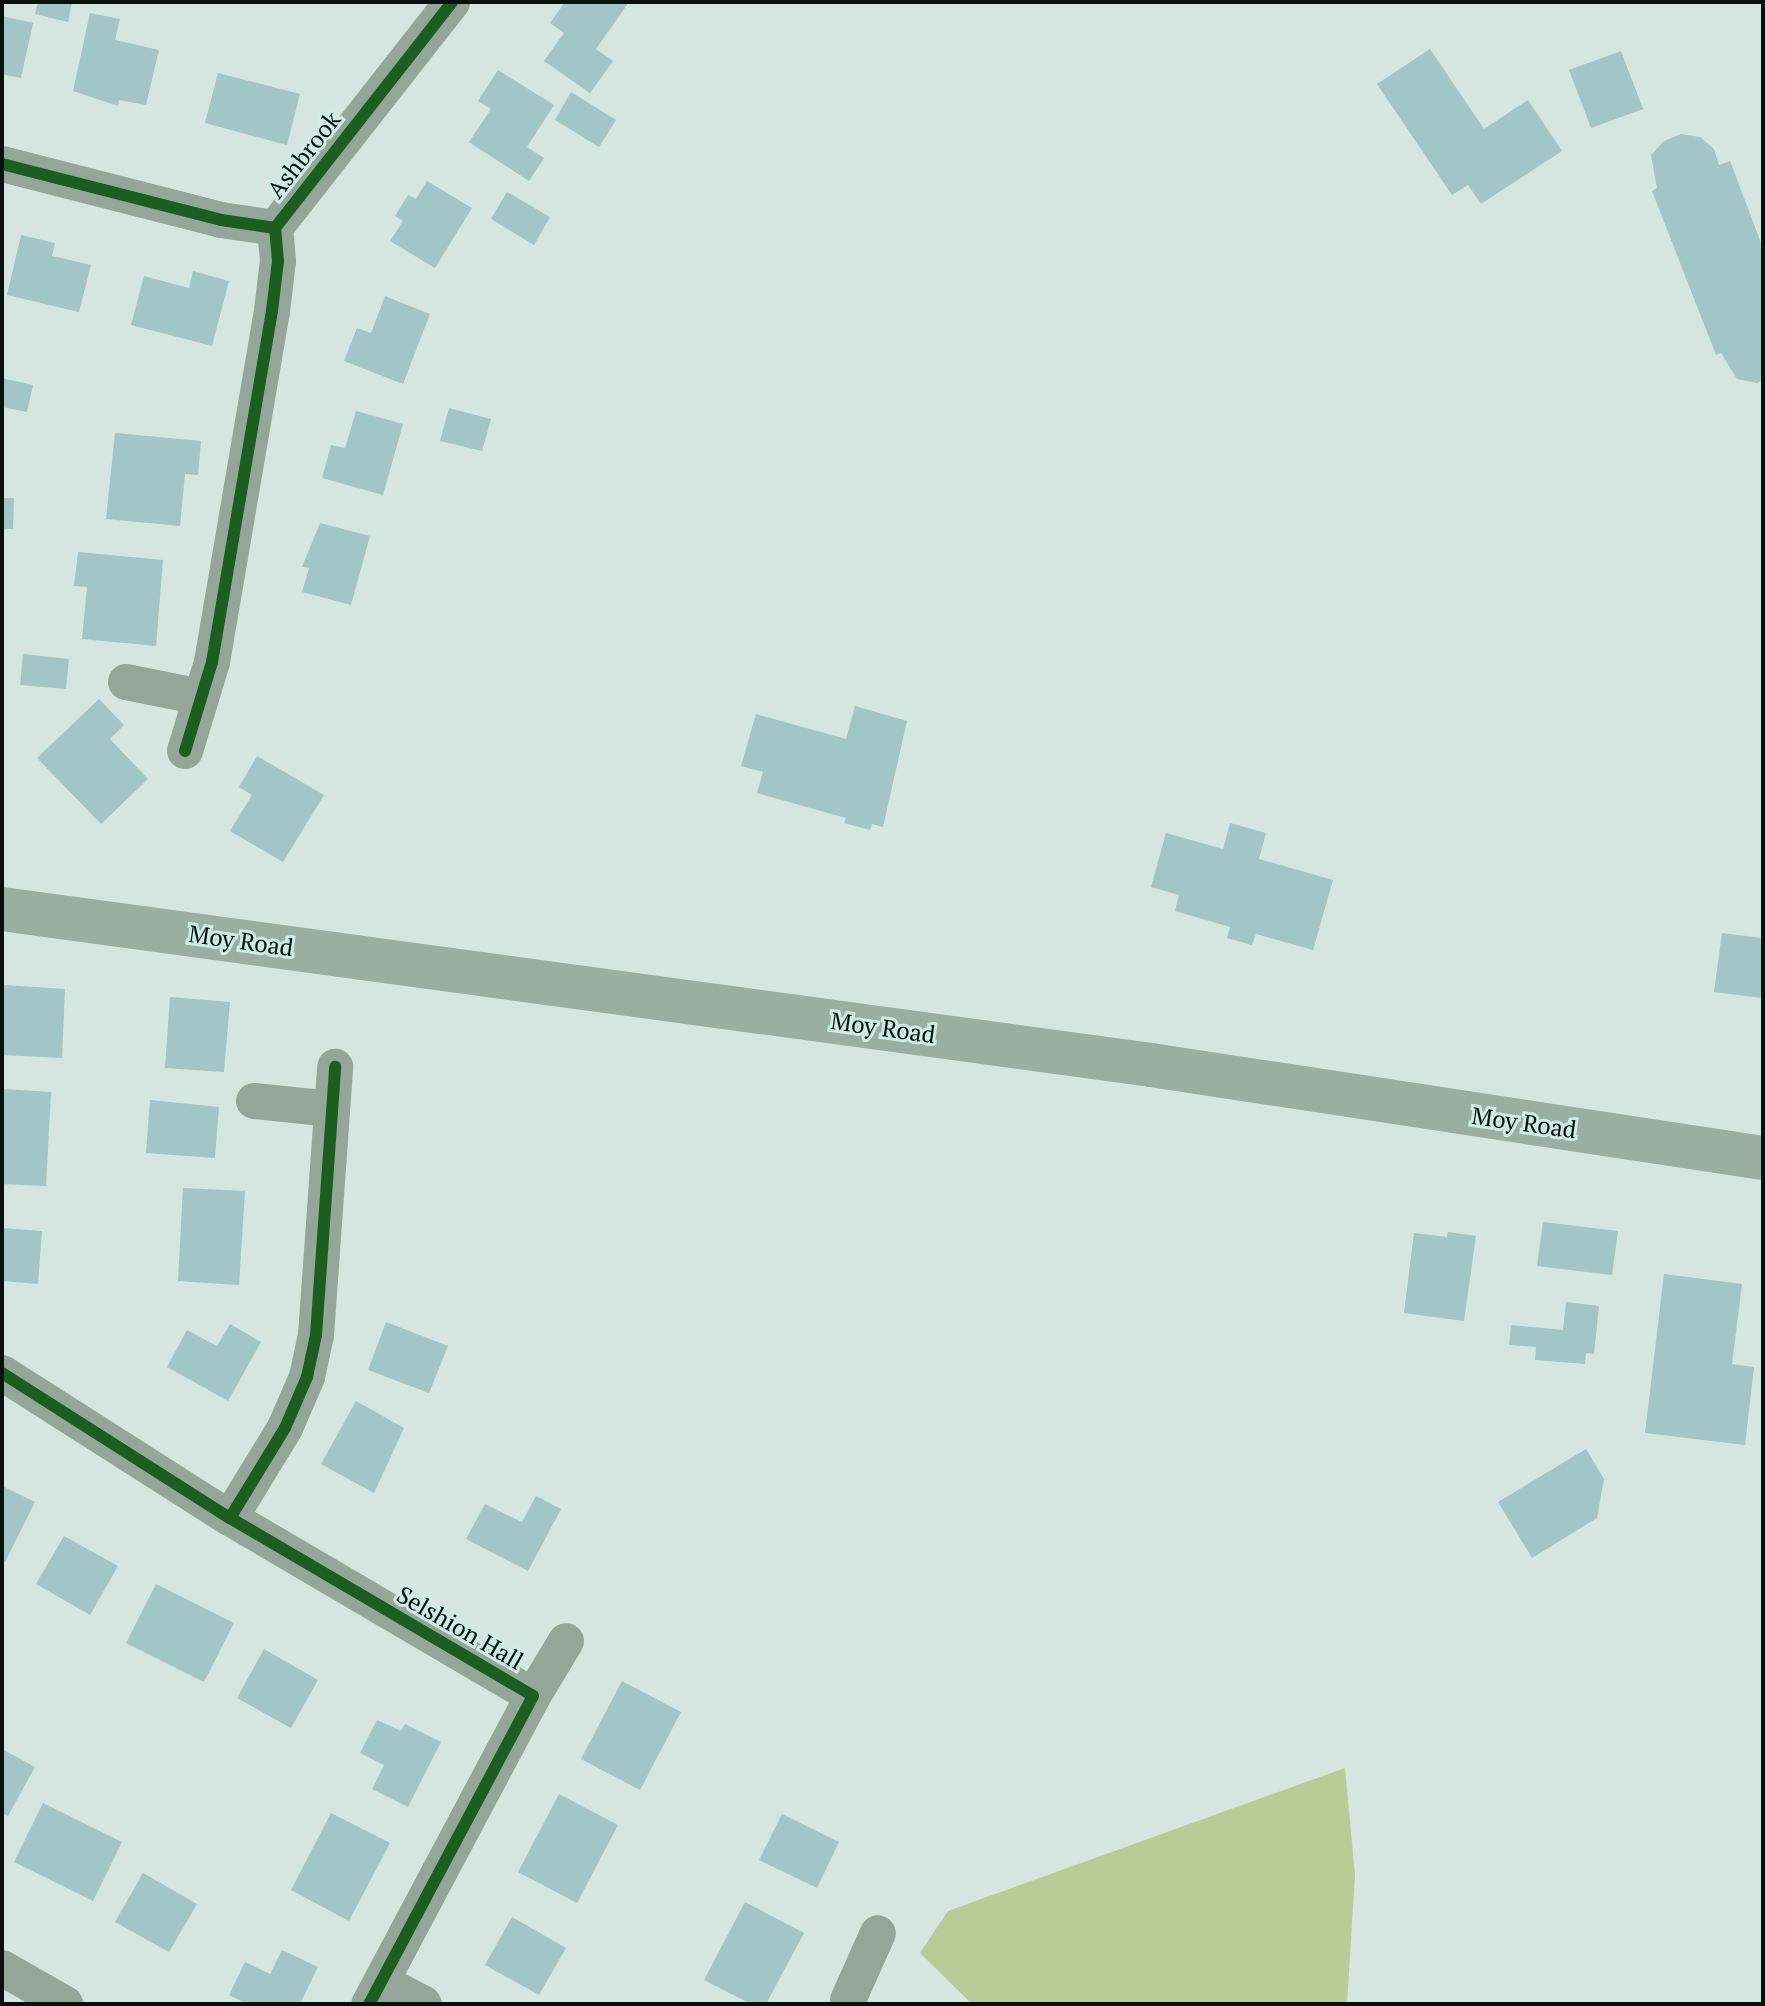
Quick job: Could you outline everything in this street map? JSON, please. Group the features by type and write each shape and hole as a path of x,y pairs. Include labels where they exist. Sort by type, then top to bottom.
{"main road":[{"name":"Moy Road","path":"2,909 1151,1065 1763,1158"}],"street":[{"name":"Ashbrook","path":"2,164 221,220 275,228 452,2"},
{"path":"185,751 212,662 272,311 278,261 275,228"},
{"path":"126,682 201,697"},
{"path":"230,1518 285,1428 307,1377 316,1335 335,1067"},
{"path":"254,1101 332,1109"},
{"name":"Selshion Hall","path":"2,1373 230,1518 533,1696 376,1993 424,2004"},
{"path":"533,1696 566,1641"},
{"path":"849,2003 878,1933"},
{"path":"2,1968 65,2004"}],"green space":[{"path":"1345,1768 1355,1875 1347,2004 972,2004 920,1953 948,1911"}],"building":[{"path":"38,2 72,2 68,22 35,14"},
{"path":"565,2 629,2 596,49 613,61 590,93 544,61 564,33 550,23"},
{"path":"90,13 120,19 115,40 159,50 146,105 119,100 118,106 73,91"},
{"path":"2,16 33,23 21,78 2,74"},
{"path":"1430,49 1484,129 1528,100 1562,151 1481,204 1468,185 1452,195 1377,84"},
{"path":"1621,51 1643,109 1591,128 1569,70"},
{"path":"498,70 554,105 527,147 544,158 529,181 469,142 491,109 478,101"},
{"path":"218,73 300,94 287,145 205,123"},
{"path":"571,92 616,120 599,147 555,120"},
{"path":"1681,134 1700,137 1714,149 1719,165 1730,161 1763,248 1763,380 1757,383 1737,379 1721,353 1716,355 1652,191 1657,188 1651,155 1664,141"},
{"path":"427,181 472,208 435,268 390,241 403,221 395,216 408,195 416,199"},
{"path":"507,192 550,217 534,245 491,219"},
{"path":"21,235 55,243 52,256 91,265 79,312 7,295"},
{"path":"193,271 229,281 212,346 131,325 144,276 189,288"},
{"path":"385,296 430,314 403,384 344,361 357,328 371,333"},
{"path":"2,378 33,385 27,412 2,407"},
{"path":"449,408 491,419 482,451 440,441"},
{"path":"356,411 403,424 383,495 322,478 331,445 345,448"},
{"path":"115,433 201,441 198,475 185,474 180,526 106,519"},
{"path":"2,498 14,498 13,529 2,529"},
{"path":"320,523 370,536 351,605 302,592 309,568 302,567"},
{"path":"78,552 163,560 156,646 82,639 87,587 74,586"},
{"path":"23,654 69,659 66,689 20,685"},
{"path":"99,699 124,725 110,739 148,779 101,824 37,758"},
{"path":"855,706 907,721 883,827 872,824 870,830 844,823 846,818 757,793 763,772 741,766 756,714 846,739"},
{"path":"257,756 324,795 283,862 230,831 252,795 239,787"},
{"path":"1230,823 1266,833 1259,859 1333,880 1313,950 1256,934 1252,945 1227,938 1230,927 1175,911 1179,895 1151,887 1166,833 1223,849"},
{"path":"1722,933 1763,938 1763,998 1714,992"},
{"path":"3,985 65,989 62,1058 2,1055"},
{"path":"170,997 230,1002 224,1072 165,1068"},
{"path":"2,1089 51,1092 46,1186 2,1184"},
{"path":"150,1100 219,1107 215,1158 146,1153"},
{"path":"183,1188 245,1191 239,1285 178,1281"},
{"path":"1543,1222 1618,1231 1612,1275 1537,1266"},
{"path":"2,1228 42,1231 38,1284 2,1281"},
{"path":"1448,1232 1476,1236 1464,1321 1404,1313 1414,1233 1447,1237"},
{"path":"1664,1274 1742,1284 1732,1364 1754,1367 1745,1445 1645,1433"},
{"path":"1566,1302 1599,1306 1594,1354 1586,1353 1585,1364 1535,1360 1536,1347 1509,1345 1511,1325 1563,1330"},
{"path":"386,1322 448,1346 429,1393 368,1370"},
{"path":"230,1324 261,1342 228,1401 167,1367 187,1330 217,1346"},
{"path":"356,1401 404,1428 374,1493 321,1464"},
{"path":"1586,1449 1604,1479 1597,1518 1532,1558 1498,1502"},
{"path":"2,1486 35,1502 5,1562 2,1560"},
{"path":"536,1496 561,1509 528,1571 466,1539 485,1504 522,1522"},
{"path":"64,1536 118,1566 90,1615 36,1584"},
{"path":"156,1584 234,1623 204,1682 126,1643"},
{"path":"264,1649 318,1680 291,1728 237,1698"},
{"path":"622,1681 681,1712 640,1790 581,1759"},
{"path":"377,1720 401,1731 405,1724 441,1742 408,1807 372,1789 384,1765 360,1753"},
{"path":"2,1749 35,1767 8,1816 2,1813"},
{"path":"559,1794 618,1825 577,1903 518,1872"},
{"path":"43,1803 122,1842 93,1901 14,1862"},
{"path":"331,1813 390,1843 349,1921 291,1890"},
{"path":"782,1814 839,1842 817,1888 759,1860"},
{"path":"143,1873 197,1904 169,1952 115,1922"},
{"path":"745,1902 804,1933 766,2004 751,2004 704,1980"},
{"path":"512,1917 566,1948 539,1995 485,1965"},
{"path":"282,1950 318,1967 300,2004 247,2004 229,1995 245,1962 270,1974"}],"cycle path":[{"path":"2,164 221,220 275,228 452,2"},
{"path":"185,751 212,662 272,311 278,261 275,228"},
{"path":"230,1518 285,1428 307,1377 316,1335 335,1067"},
{"path":"2,1373 230,1518 533,1696 369,2004"}]}
